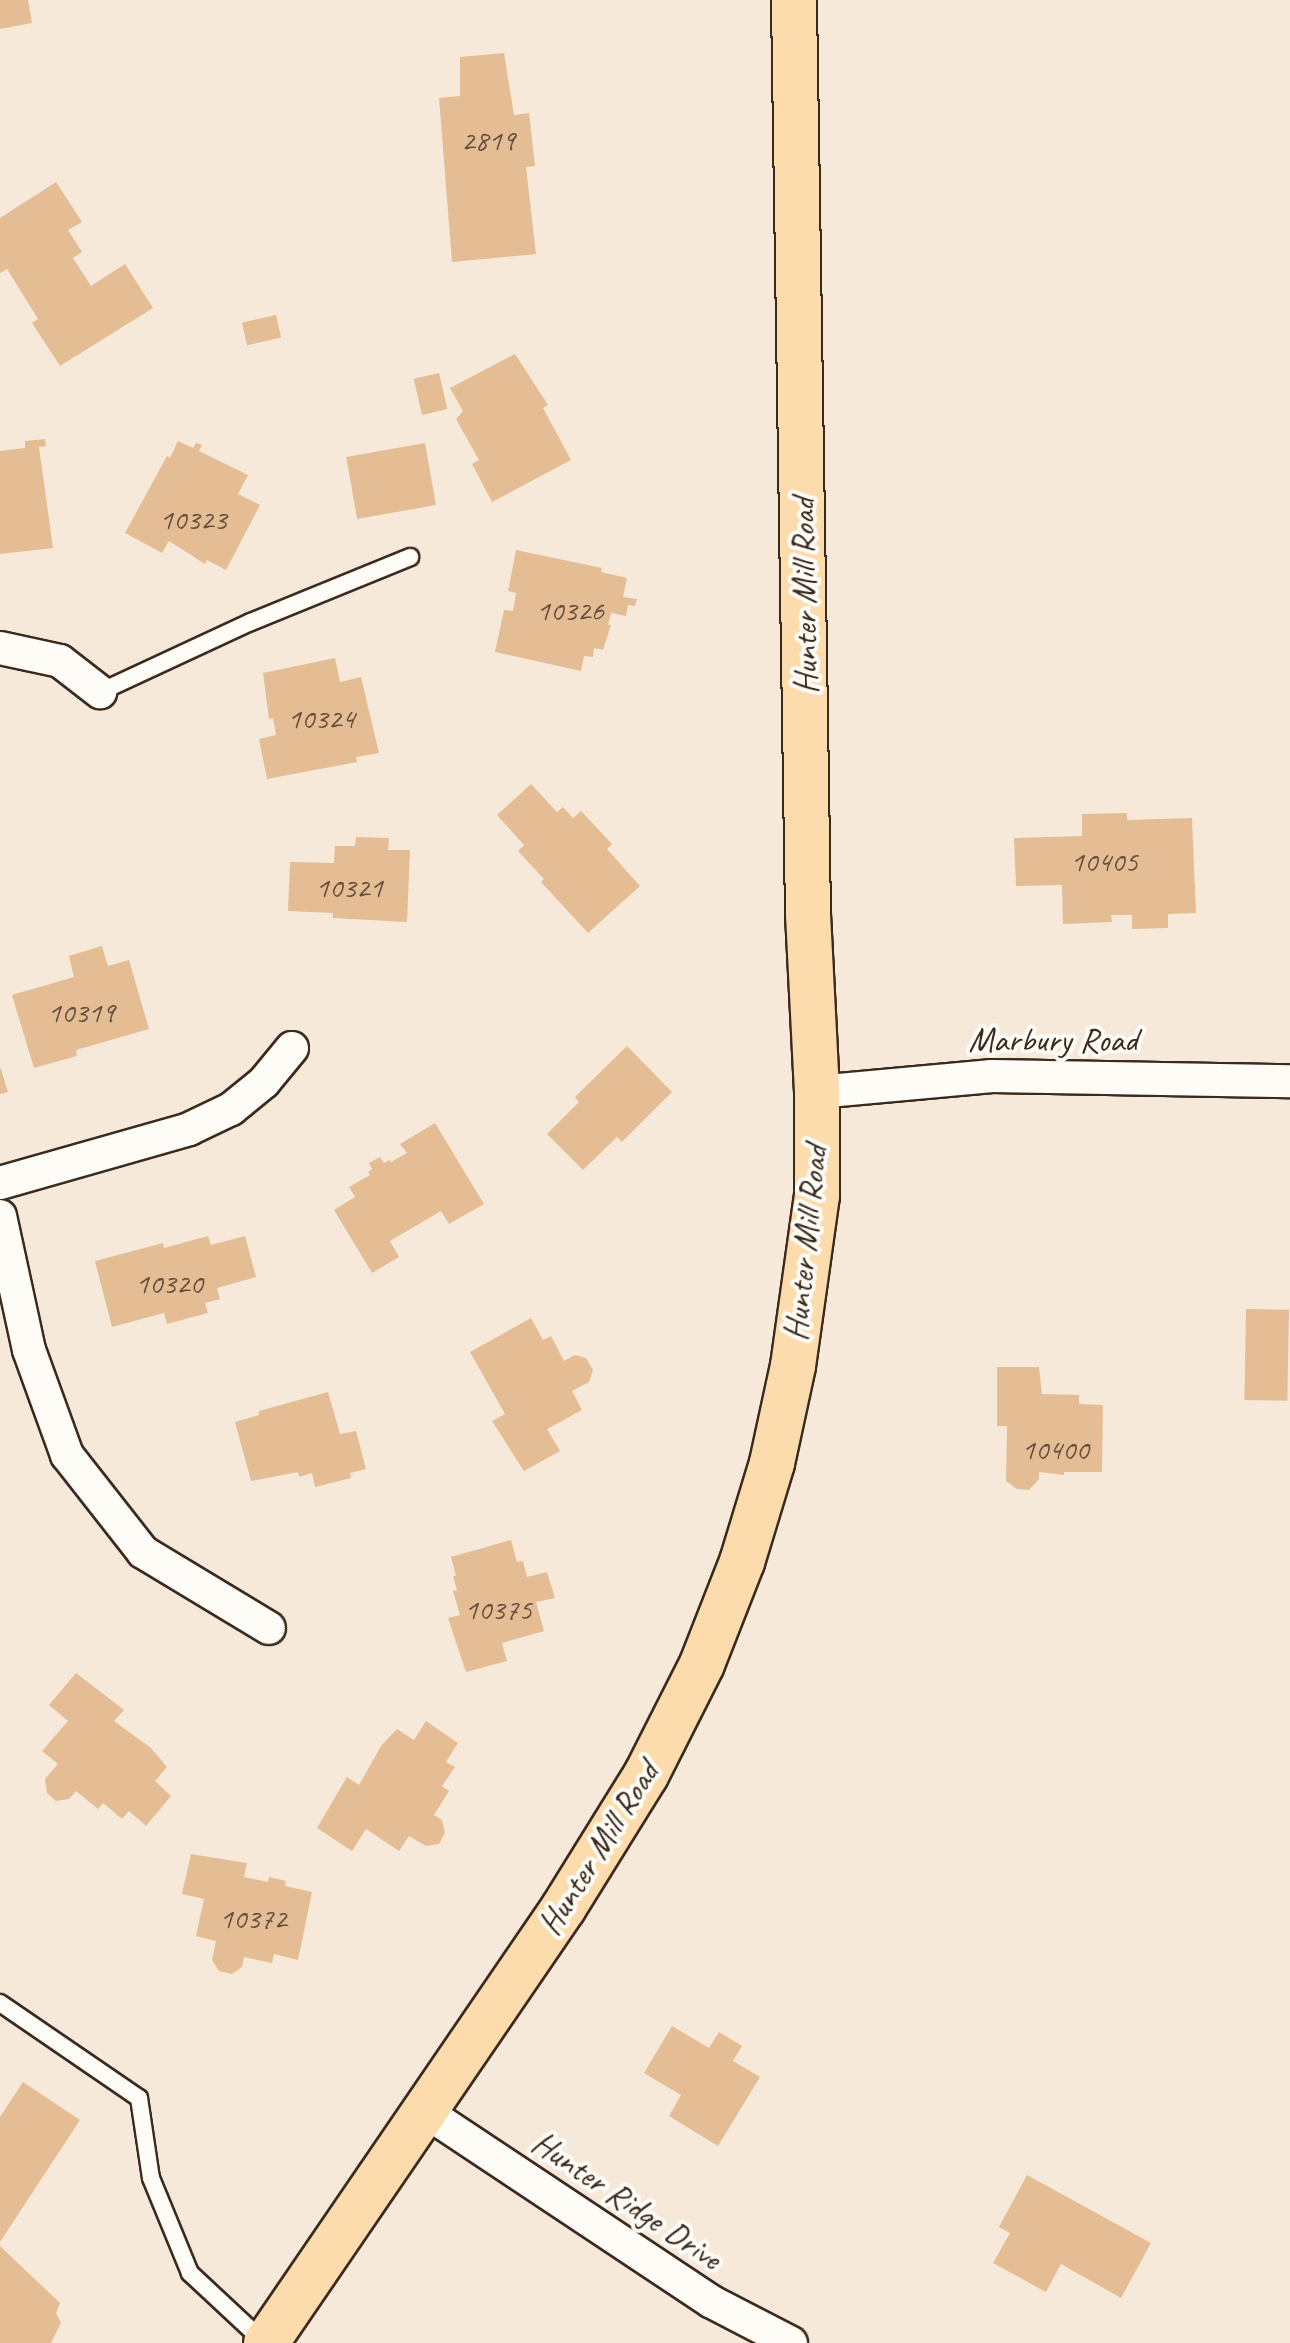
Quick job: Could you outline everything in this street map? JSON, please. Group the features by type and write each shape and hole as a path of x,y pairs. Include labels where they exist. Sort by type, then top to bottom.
{"main road":[{"name":"Hunter Mill Road","path":"266,2343 564,1907 646,1775 702,1664 742,1562 772,1463 793,1366 817,1196 817,1092 808,914 794,0"}],"street":[{"path":"0,648 60,661 100,692"},
{"path":"0,1183 189,1129 231,1109 264,1082 292,1048"},
{"name":"Marbury Road","path":"817,1092 992,1076 1290,1081"},
{"path":"0,1216 29,1350 67,1455 143,1552 269,1628"},
{"name":"Hunter Ridge Drive","path":"426,2112 712,2302 791,2343"}],"lane":[{"path":"100,692 251,622 410,557"},
{"path":"0,2003 139,2098 151,2178 190,2273 266,2343"}],"building":[{"path":"0,0 28,0 32,23 0,29"},
{"path":"504,53 514,115 529,113 535,166 526,167 536,254 452,262 439,98 460,96 460,57"},
{"path":"56,182 82,222 68,230 82,252 73,258 91,286 125,264 153,308 60,366 32,323 38,319 7,269 0,273 0,218"},
{"path":"276,315 281,337 247,345 242,323"},
{"path":"515,354 548,405 543,408 571,460 492,502 472,464 479,460 456,419 463,411 450,388"},
{"path":"439,373 447,409 422,415 414,379"},
{"path":"45,439 46,446 39,447 53,548 0,554 0,451 25,448 25,441"},
{"path":"178,441 193,448 196,443 202,445 199,451 248,475 238,494 260,505 226,570 207,560 205,564 169,541 162,553 125,533"},
{"path":"425,443 436,505 357,519 346,457"},
{"path":"516,550 602,568 601,572 627,578 623,597 637,599 635,606 628,605 626,616 611,613 608,625 611,625 603,650 594,648 593,657 584,656 581,671 495,652 504,610 513,611 516,593 508,591"},
{"path":"335,658 340,682 361,677 379,753 356,757 357,762 267,779 259,739 276,735 273,718 269,719 263,673"},
{"path":"531,784 557,812 563,807 573,818 581,811 612,844 607,849 640,886 588,933 541,882 544,879 518,851 524,845 497,815"},
{"path":"1127,813 1127,820 1192,818 1196,913 1168,914 1168,928 1132,929 1132,915 1111,915 1112,922 1063,924 1062,885 1016,886 1014,838 1082,836 1082,814"},
{"path":"356,837 389,838 388,850 410,850 407,922 333,918 333,913 288,911 290,862 334,863 335,846 355,846"},
{"path":"102,946 108,966 129,960 149,1029 76,1050 77,1056 34,1068 12,995 74,977 69,956"},
{"path":"627,1046 672,1092 622,1142 617,1137 583,1170 547,1134 579,1102 575,1097"},
{"path":"0,1066 8,1092 0,1094"},
{"path":"435,1123 484,1204 449,1224 441,1211 390,1241 399,1257 372,1273 334,1210 355,1197 349,1187 370,1175 368,1172 372,1169 369,1163 380,1157 384,1163 391,1162 407,1153 400,1144"},
{"path":"208,1236 211,1245 245,1236 256,1277 217,1288 220,1299 205,1303 208,1313 167,1324 164,1313 112,1327 95,1261 163,1243 164,1248"},
{"path":"1246,1309 1289,1310 1287,1401 1244,1400"},
{"path":"531,1318 543,1340 551,1336 564,1361 575,1355 586,1358 593,1370 589,1382 572,1391 582,1410 547,1429 560,1451 524,1471 492,1421 505,1414 470,1352"},
{"path":"997,1367 1039,1367 1042,1394 1079,1395 1079,1404 1103,1405 1102,1472 1064,1472 1064,1475 1039,1472 1039,1479 1029,1490 1017,1489 1006,1481 1007,1426 997,1426"},
{"path":"328,1392 340,1434 356,1431 366,1469 350,1473 351,1478 315,1487 312,1473 299,1477 298,1472 251,1481 235,1422 259,1415 259,1411"},
{"path":"511,1540 517,1562 523,1561 527,1577 547,1572 555,1598 536,1602 544,1631 502,1643 507,1661 466,1672 448,1618 460,1615 453,1591 457,1590 451,1557"},
{"path":"76,1673 124,1710 114,1721 151,1748 167,1767 155,1781 171,1796 146,1826 129,1811 122,1819 103,1803 98,1809 76,1791 69,1799 56,1801 47,1793 45,1779 58,1764 42,1751 68,1721 49,1705"},
{"path":"426,1721 458,1743 446,1762 455,1767 442,1786 449,1791 434,1815 442,1820 445,1833 439,1844 426,1846 409,1836 399,1851 366,1829 352,1851 317,1828 347,1777 359,1785 381,1746 397,1729 414,1740"},
{"path":"191,1854 247,1863 244,1877 268,1882 269,1877 286,1881 285,1886 312,1892 298,1960 274,1954 272,1963 244,1957 242,1967 232,1974 219,1971 212,1960 216,1941 196,1936 204,1899 182,1894"},
{"path":"672,2026 709,2048 719,2032 742,2046 733,2061 760,2077 718,2146 669,2116 681,2095 644,2073"},
{"path":"23,2082 80,2120 0,2242 0,2117"},
{"path":"1027,2175 1151,2243 1121,2298 1061,2264 1046,2292 993,2263 1010,2233 999,2227"},
{"path":"0,2246 60,2303 56,2313 61,2323 51,2343 0,2343"}]}
